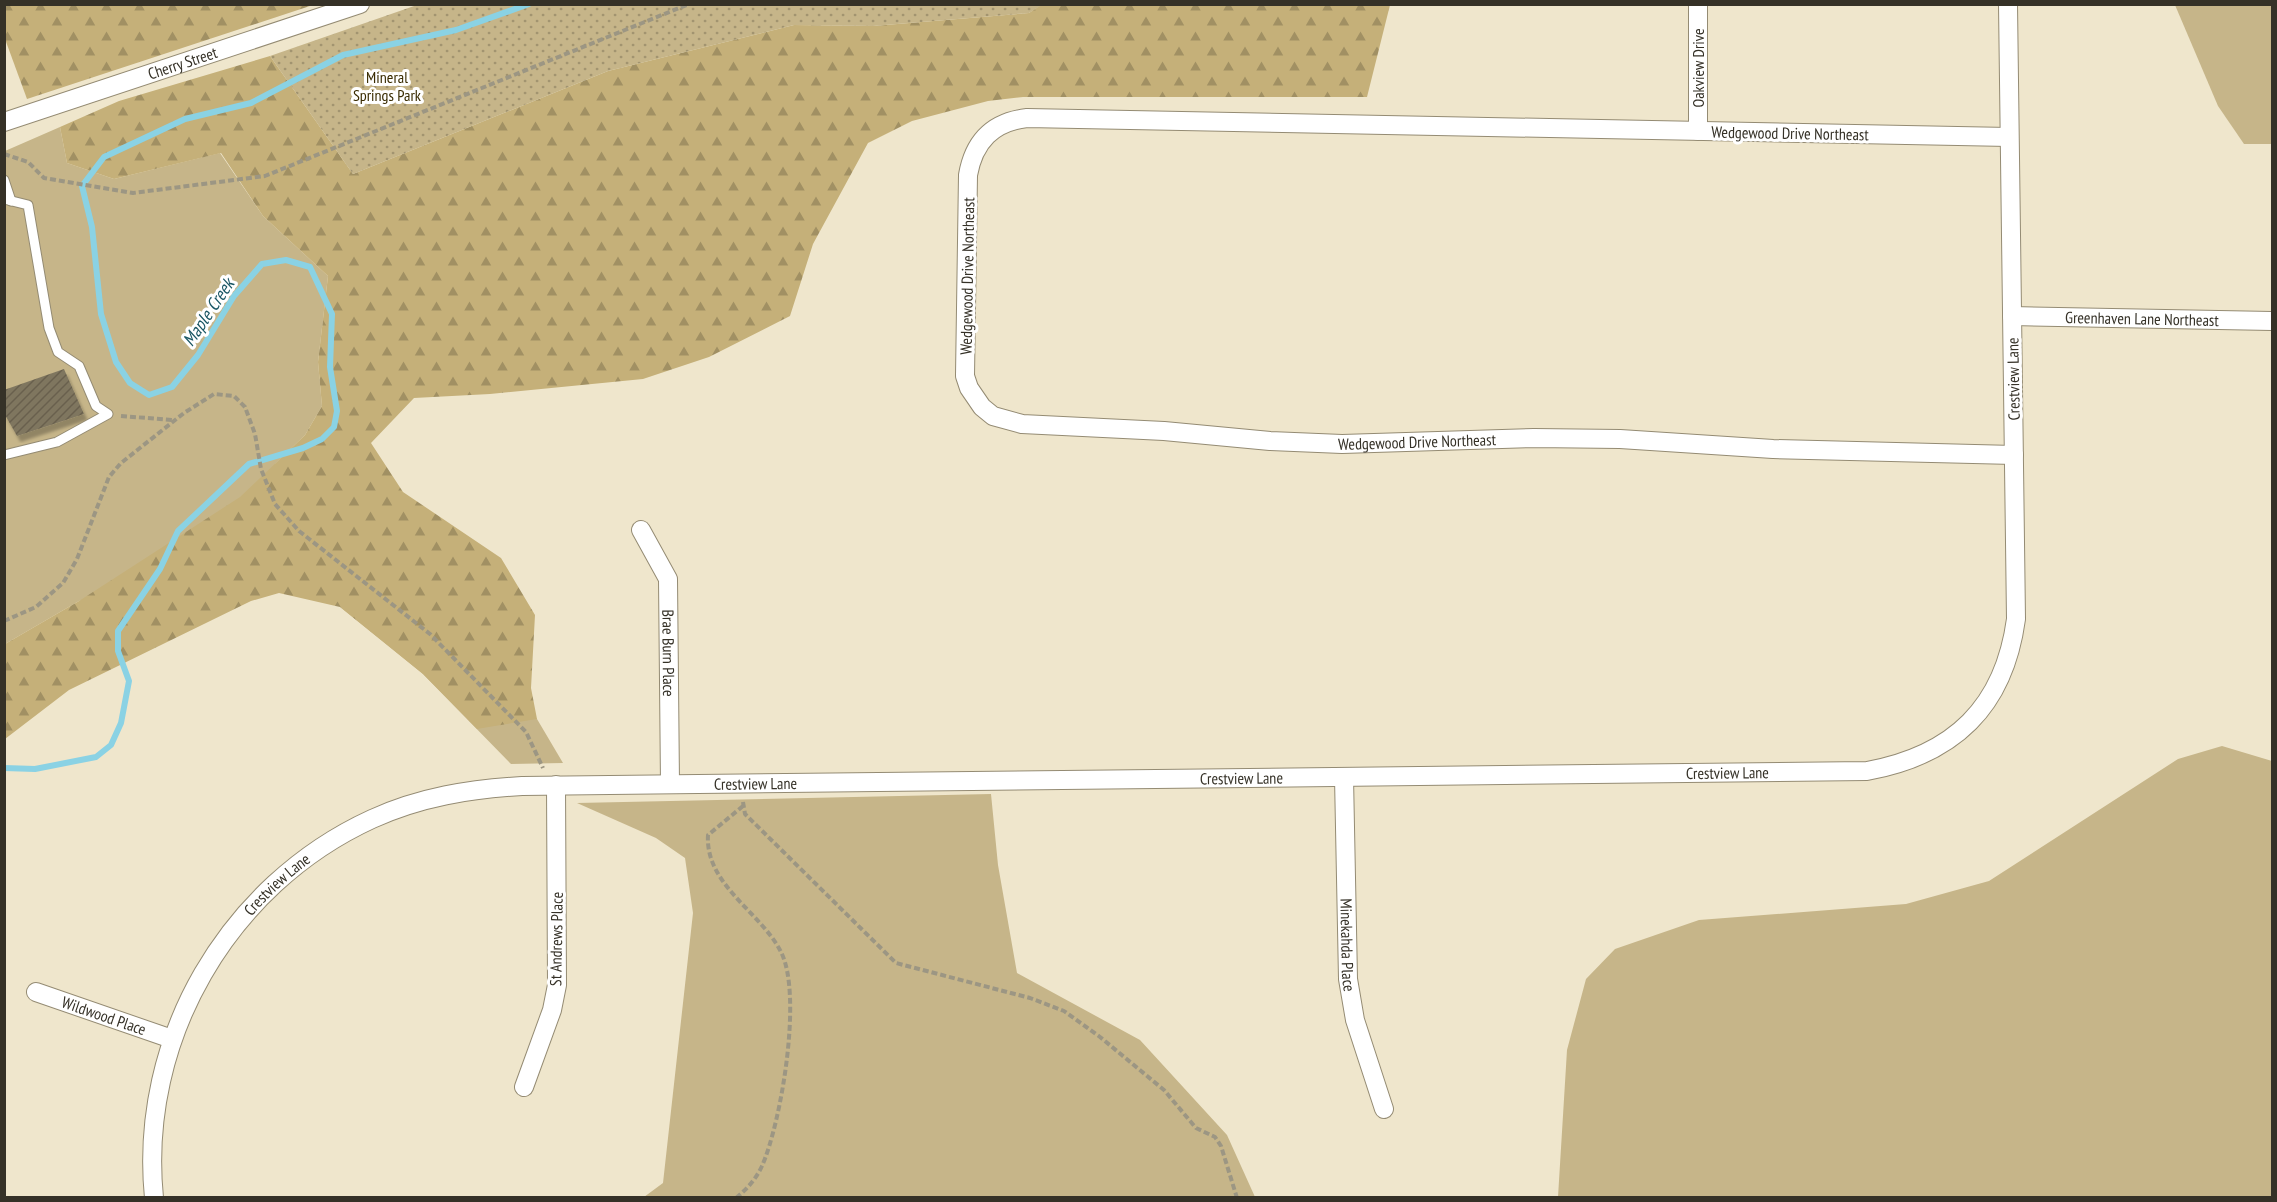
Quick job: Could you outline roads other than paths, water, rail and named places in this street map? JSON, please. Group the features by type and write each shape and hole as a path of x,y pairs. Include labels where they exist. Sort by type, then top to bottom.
{"street":[{"name":"Cherry Street","path":"4,122 360,4"},
{"name":"Oakview Drive","path":"1698,4 1698,131"},
{"name":"Crestview Lane","path":"154,1197 152,1141 156,1102 172,1039 186,1003 225,937 256,901 307,857 373,818 409,804 483,788 555,777 670,784 1867,771 1900,765 1931,753 1960,731 1991,697 2004,673 2012,646 2016,619 2008,4"},
{"name":"Wedgewood Drive Northeast","path":"2009,137 1039,118 1011,120 995,127 979,142 971,158 968,175 965,376 969,388 982,407 993,416 1010,422 1164,431 1270,441 1353,444 1534,438 1620,439 1773,449 2014,455"},
{"name":"Greenhaven Lane Northeast","path":"2012,316 2272,321"},
{"name":"Brae Burn Place","path":"641,530 668,579 670,784"},
{"name":"St Andrews Place","path":"524,1087 552,1010 556,985 555,777"},
{"name":"Minekahda Place","path":"1344,777 1348,979 1355,1020 1384,1108"},
{"name":"Wildwood Place","path":"36,992 172,1039"}],"lane":[{"path":"4,180 8,200 28,205 49,328 58,352 79,366 96,406 108,414 57,442 4,455"}],"waterway":[{"name":"Maple Creek","path":"4,768 35,769 96,757 111,745 121,723 129,681 118,651 118,631 160,569 178,531 249,464 303,448 322,439 334,427 337,411 330,367 332,314 310,267 286,260 262,264 234,296 198,355 172,387 149,395 130,383 116,362 101,314 92,227 82,186 104,157 185,119 251,103 343,55 456,30 529,4"}],"park label":[{"name":"Mineral Springs Park","path":"387,86"}]}
